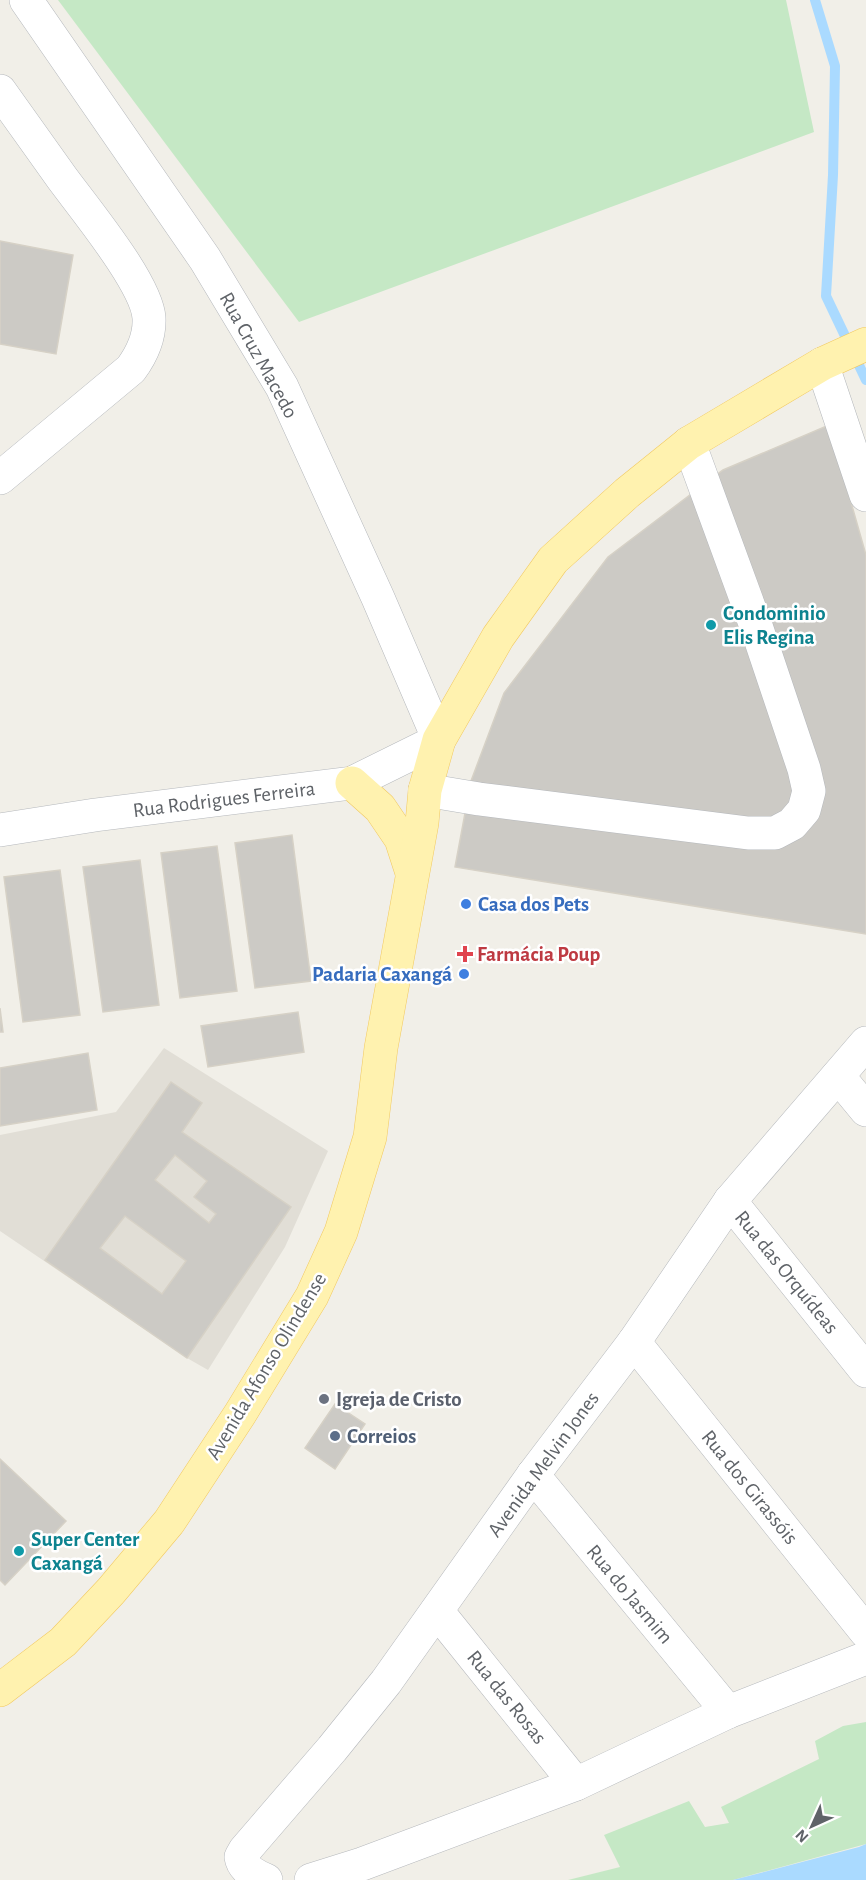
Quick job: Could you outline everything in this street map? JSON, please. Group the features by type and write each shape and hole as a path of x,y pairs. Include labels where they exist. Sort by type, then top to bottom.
{"main road":[{"name":"Avenida Afonso Olindense","path":"0,1690 63,1642 111,1591 169,1522 240,1414 312,1296 341,1232 370,1137 381,1048 422,823 425,790 439,740 498,637 553,560 627,493 690,443 827,362 866,344"},
{"path":"352,783 380,808 401,839 412,874"}],"street":[{"name":"Rua Cruz Macedo","path":"26,0 205,259 282,387 378,598 439,740"},
{"path":"0,91 108,240 145,298 149,318 147,338 141,355 131,369 0,478"},
{"path":"827,362 866,495"},
{"path":"425,790 478,799 748,833 775,833 792,824 804,810 809,791 804,769 756,626 690,443"},
{"name":"Rua Rodrigues Ferreira","path":"0,830 107,813 352,783 439,740"},
{"name":"Avenida Melvin Jones","path":"266,1880 243,1864 241,1857 245,1850 332,1749 379,1690 533,1475 634,1342 730,1201 866,1043"},
{"path":"838,1076 866,1110"},
{"name":"Rua das Orquídeas","path":"730,1201 866,1371"},
{"name":"Rua dos Girassóis","path":"634,1342 866,1632"},
{"name":"Rua do Jasmim","path":"533,1475 728,1712"},
{"name":"Rua das Rosas","path":"437,1611 576,1784"},
{"path":"311,1880 362,1864 576,1784 728,1712 866,1658"}],"shaded area":[{"path":"164,1048 328,1151 285,1247 208,1370 0,1231 0,1135 116,1112"}],"green space":[{"path":"58,0 786,0 814,132 299,322"},
{"path":"866,1722 866,1844 733,1880 568,1880 620,1867 604,1835 689,1801 705,1827 729,1823 721,1807 819,1759 815,1741 843,1726"}],"water":[{"path":"866,1844 866,1880 733,1880 859,1847"}],"building":[{"path":"0,241 73,255 56,354 0,344"},
{"name":"Condominio Elis Regina","path":"829,425 866,555 866,934 455,867 471,781 504,693 608,557 723,470"},
{"path":"292,835 311,981 255,988 235,843"},
{"path":"217,846 237,991 180,998 161,853"},
{"path":"140,860 159,1005 103,1012 83,867"},
{"path":"60,870 80,1015 23,1022 4,877"},
{"path":"0,1008 3,1032 0,1032"},
{"path":"298,1012 304,1052 208,1067 201,1026"},
{"path":"88,1053 97,1110 0,1126 0,1068"},
{"path":"171,1082 202,1103 182,1132 291,1207 187,1358 45,1260","holes":["175,1155 207,1181 194,1197 216,1214 209,1223 155,1180","125,1216 186,1261 162,1294 100,1248"]},
{"name":"Correios","path":"335,1404 365,1424 335,1469 305,1448"},
{"name":"Super Center Caxangá","path":"0,1459 66,1521 5,1585 0,1580"}],"waterway":[{"path":"815,0 835,66 833,175 826,296 866,380"}],"place":[{"name":"Condominio Elis Regina","path":"711,625"},
{"name":"Casa dos Pets","path":"466,904"},
{"name":"Farmácia Poup","path":"465,954"},
{"name":"Padaria Caxangá","path":"464,974"},
{"name":"Igreja de Cristo","path":"324,1399"},
{"name":"Correios","path":"335,1436"},
{"name":"Super Center Caxangá","path":"19,1551"}]}
